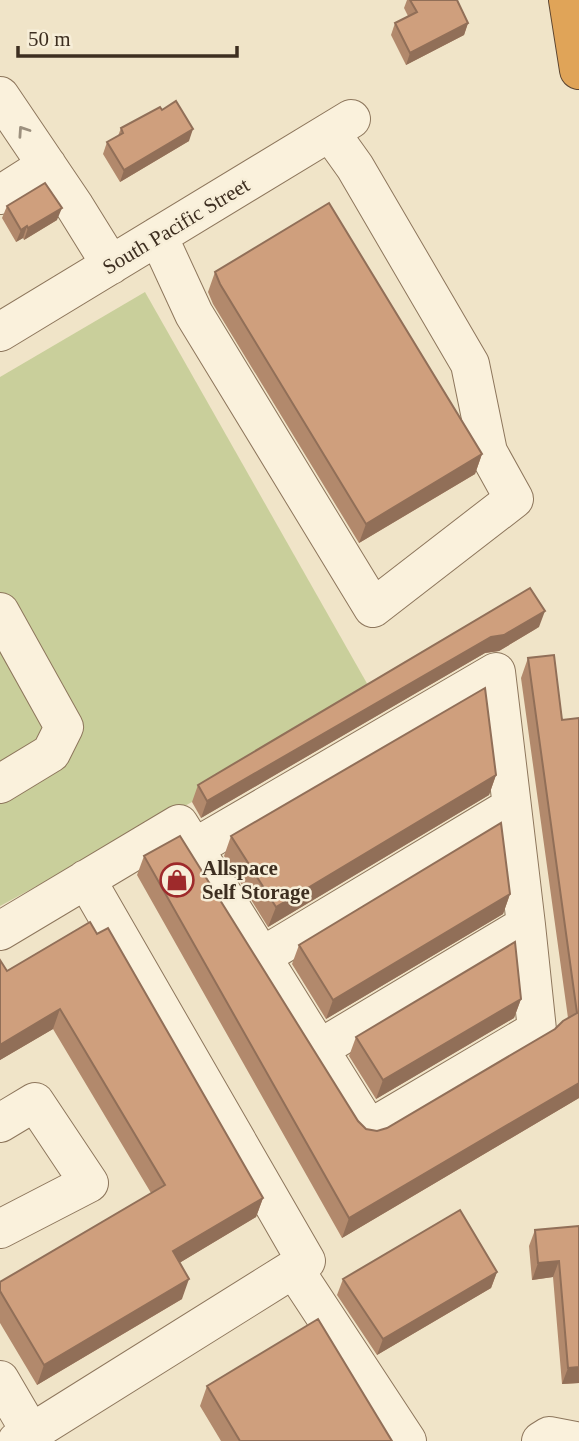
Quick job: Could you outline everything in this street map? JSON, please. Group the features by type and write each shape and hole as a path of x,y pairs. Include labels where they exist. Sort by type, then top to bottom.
{"highway":[{"path":"568,0 579,70"}],"street":[{"path":"0,96 111,265"},
{"name":"South Pacific Street","path":"0,332 158,236 341,126 355,167 470,364 488,452 514,499 373,608 194,314 158,236"},
{"path":"0,195 47,165"},
{"path":"0,612 64,727 51,753 0,784"},
{"path":"0,930 179,824 369,1129 537,1030 496,672 194,848"},
{"path":"261,957 511,807"},
{"path":"0,1380 24,1437 306,1261 86,879"},
{"path":"319,1049 526,925"},
{"path":"0,1123 35,1102 89,1183 0,1228"},
{"path":"294,1269 407,1441"},
{"path":"541,1441 549,1436 575,1441"}],"green space":[{"path":"145,292 373,694 192,802 0,906 0,377"}],"building":[{"path":"410,0 457,0 468,23 410,53 395,23 417,12"},
{"path":"176,101 193,129 124,170 107,142 123,133 121,128"},
{"path":"45,183 62,208 21,230 7,206"},
{"path":"329,203 482,454 366,524 215,272"},
{"path":"530,588 545,611 504,635 491,637 207,801 198,785"},
{"path":"554,655 562,720 579,718 579,1083 349,1218 144,856 180,836 358,1121 366,1129 377,1131 387,1128 555,1029 577,1013 528,658"},
{"path":"485,688 496,775 276,907 231,836"},
{"path":"501,823 510,894 333,1000 299,945"},
{"path":"90,922 97,934 108,928 263,1198 173,1251 189,1279 44,1365 0,1291 0,1282 165,1185 60,1009 0,1045 0,960 7,971"},
{"path":"515,942 521,999 383,1080 356,1037"},
{"path":"460,1210 497,1272 383,1339 343,1279"},
{"path":"579,1226 579,1367 568,1368 559,1261 538,1263 535,1230"},
{"path":"318,1319 392,1441 240,1441 207,1386"}],"place":[{"name":"Allspace Self Storage","path":"177,880"}]}
